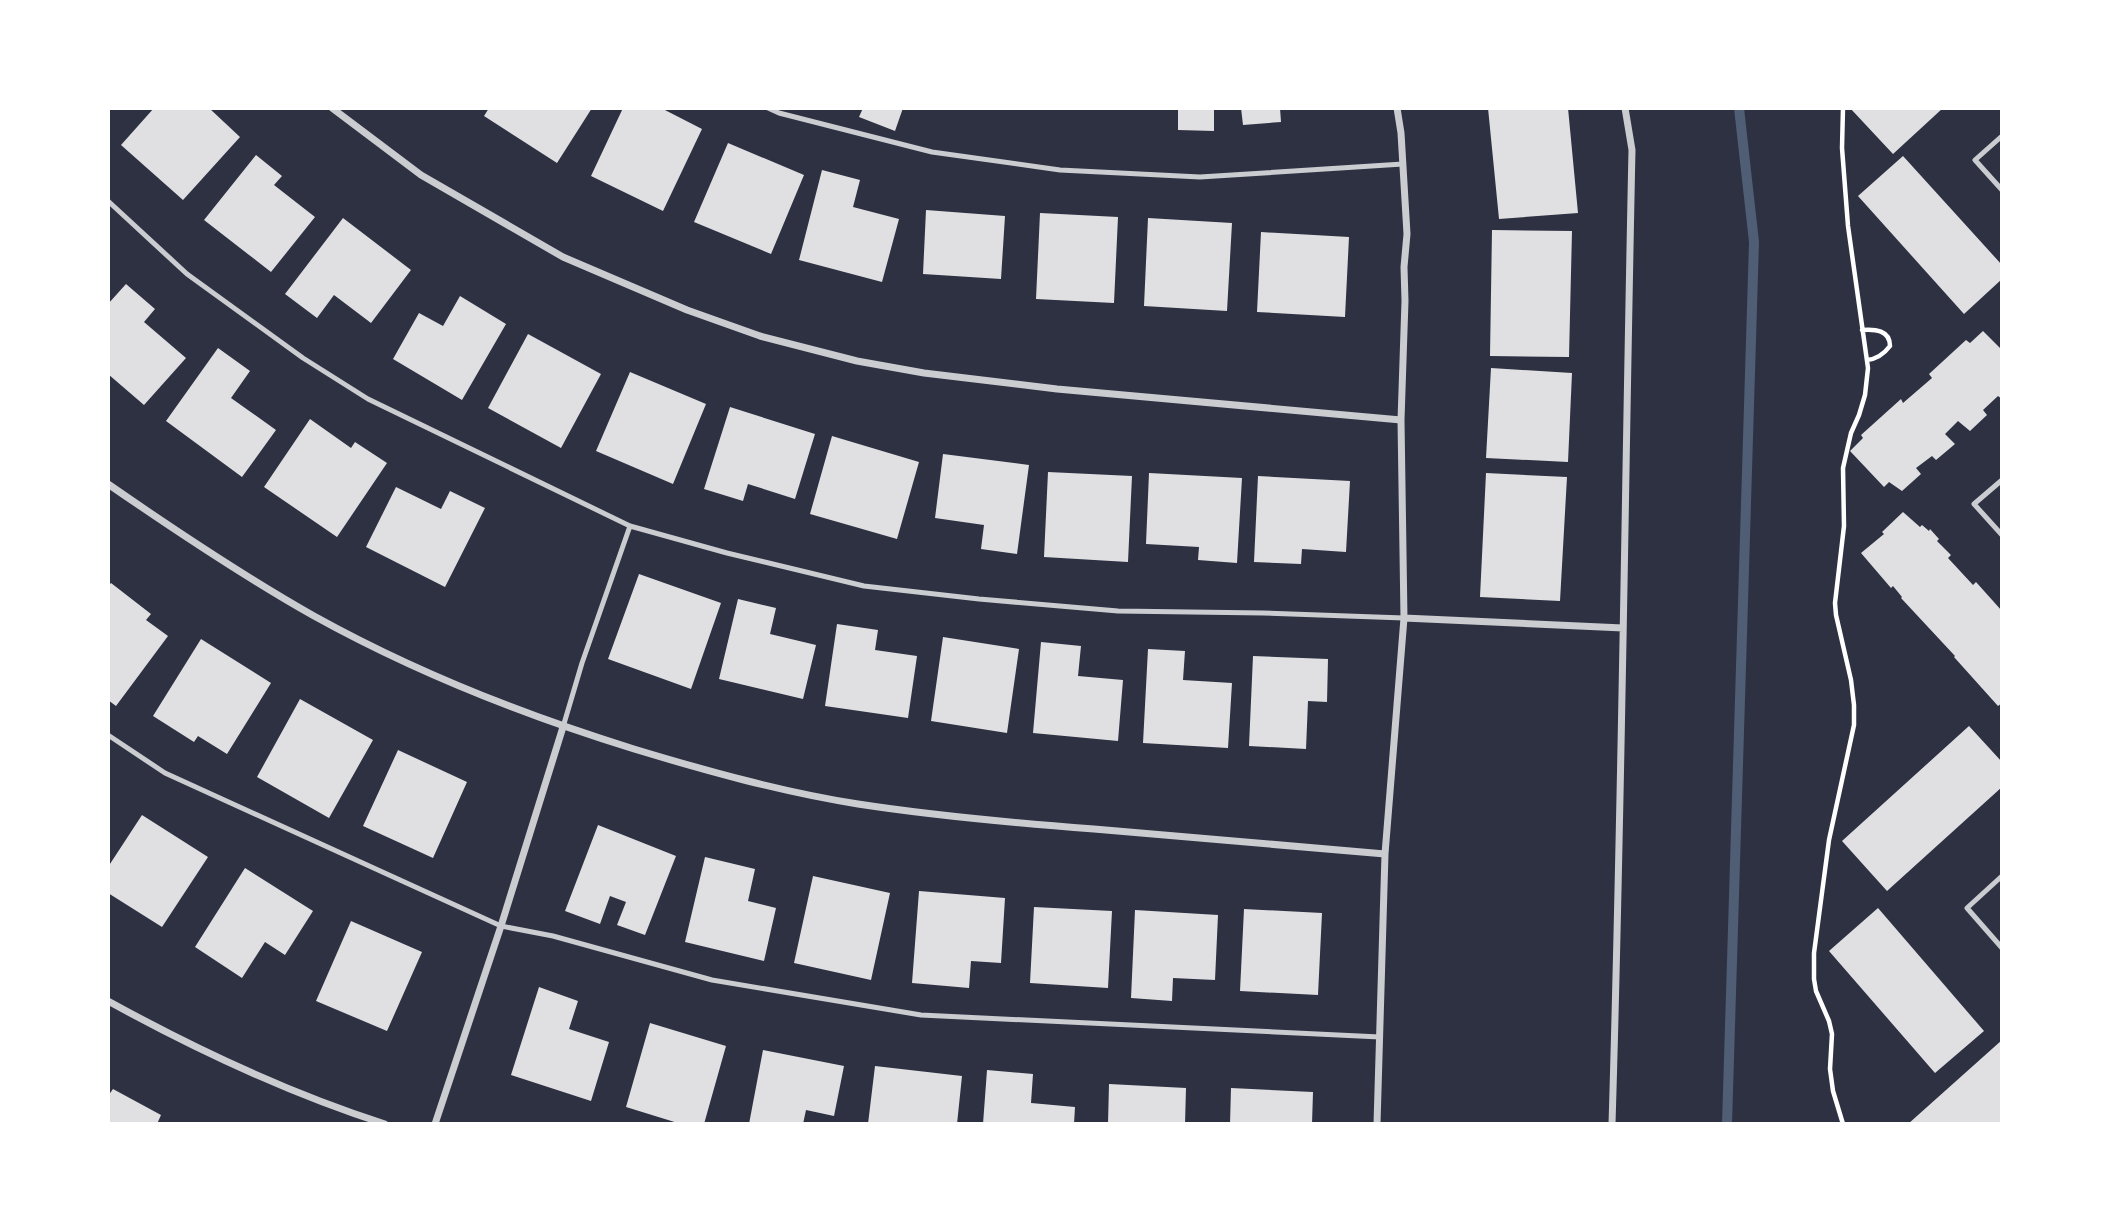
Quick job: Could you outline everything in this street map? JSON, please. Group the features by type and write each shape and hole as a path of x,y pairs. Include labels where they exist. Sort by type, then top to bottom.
{"street":[{"path":"331,108 421,175 564,257 687,310 760,336 924,373 1057,389 1401,420"},
{"path":"1377,1124 1385,854 1404,618 1401,420 1407,234 1397,108"},
{"path":"1612,1124 1620,877 1632,150 1625,108"},
{"path":"108,484 237,570 317,617 471,691 564,727 685,765 772,787 857,804 1058,826 1385,854"},
{"path":"1404,618 1623,628"},
{"path":"435,1124 564,727"},
{"path":"108,1001 248,1073 385,1124"}],"lane":[{"path":"768,108 932,152 1060,170 1200,177 1403,164"},
{"path":"2001,136 1975,160 2001,190"},
{"path":"108,201 187,274 303,358 357,392 631,526 727,553 864,586 1118,611 1404,618"},
{"path":"2001,480 1974,504 2001,535"},
{"path":"564,727 582,663 631,526"},
{"path":"108,735 165,774 501,926 553,936 712,980 921,1015 1380,1037"},
{"path":"2001,876 1966,908 2001,948"}],"path":[{"path":"1843,108 1842,148 1848,226 1868,368 1866,395 1851,433 1843,468 1844,526 1835,603 1851,680 1854,725 1829,840 1814,960 1816,991 1832,1034 1830,1069 1833,1091 1843,1124"},
{"path":"1862,330 1882,332 1890,341 1884,354 1867,360"}],"building":[{"path":"154,108 209,108 240,137 183,200 121,145"},
{"path":"489,108 592,108 557,163 484,116"},
{"path":"623,108 661,108 702,129 663,211 591,176"},
{"path":"863,108 903,108 895,131 859,117"},
{"path":"1178,108 1214,108 1214,131 1178,130"},
{"path":"1241,108 1280,108 1281,122 1243,125"},
{"path":"1488,108 1568,108 1578,213 1499,219"},
{"path":"1850,108 1943,108 1893,154"},
{"path":"728,143 804,175 771,254 694,222"},
{"path":"256,155 282,176 274,185 315,217 271,272 204,220"},
{"path":"1903,156 2002,265 2002,279 1964,314 1858,196"},
{"path":"822,170 860,180 853,207 899,219 882,282 799,260"},
{"path":"926,210 1005,216 1001,279 923,274"},
{"path":"1040,213 1118,217 1114,303 1036,299"},
{"path":"343,218 411,270 371,323 334,295 317,318 285,294"},
{"path":"1148,218 1232,223 1227,311 1144,306"},
{"path":"1492,230 1572,231 1569,357 1490,356"},
{"path":"1261,232 1349,237 1345,317 1257,312"},
{"path":"126,284 155,309 144,322 186,358 144,405 108,374 108,304"},
{"path":"460,296 506,324 462,400 393,359 419,313 443,326"},
{"path":"1983,331 2002,350 2002,399 1998,396 1983,410 1987,415 1970,431 1958,421 1945,434 1955,444 1936,460 1932,456 1916,468 1921,474 1902,491 1889,482 1884,487 1850,451 1863,438 1861,435 1901,399 1903,403 1932,378 1929,374 1966,340 1970,343"},
{"path":"528,334 601,374 561,448 488,408"},
{"path":"218,348 250,371 231,398 276,430 242,477 166,421"},
{"path":"1491,368 1572,373 1568,462 1486,458"},
{"path":"630,372 706,404 673,484 596,451"},
{"path":"730,407 815,434 795,499 748,484 743,501 704,489"},
{"path":"310,419 351,448 355,442 387,463 337,537 264,487"},
{"path":"832,436 919,462 897,539 810,514"},
{"path":"943,454 1029,465 1017,554 981,549 984,525 935,518"},
{"path":"1048,472 1132,476 1128,562 1044,557"},
{"path":"1149,473 1242,478 1237,563 1198,560 1199,547 1146,544"},
{"path":"1486,473 1567,477 1560,601 1480,597"},
{"path":"1258,476 1350,481 1346,552 1302,549 1301,564 1254,562"},
{"path":"396,487 441,509 450,491 485,508 445,587 366,547"},
{"path":"1903,512 1920,527 1922,525 1929,531 1930,529 1951,555 1948,558 1973,585 1976,582 2002,611 2002,703 1998,706 1861,553 1884,534 1882,532"},
{"path":"639,574 721,603 691,689 608,659"},
{"path":"111,583 151,614 146,620 168,636 116,706 108,700 108,586"},
{"path":"738,599 776,608 770,634 816,645 803,699 719,679"},
{"path":"837,624 878,630 875,650 917,656 908,718 825,706"},
{"path":"943,637 1019,649 1007,733 931,721"},
{"path":"201,639 271,683 227,754 198,736 194,742 153,716"},
{"path":"1041,642 1081,646 1078,676 1123,680 1118,741 1033,733"},
{"path":"1148,649 1185,651 1183,680 1232,683 1228,748 1143,743"},
{"path":"1253,656 1328,659 1327,702 1308,701 1306,749 1249,746"},
{"path":"300,699 373,740 329,818 257,777"},
{"path":"1969,726 2002,762 2002,787 1887,891 1842,841"},
{"path":"398,750 467,782 433,858 363,826"},
{"path":"142,815 208,857 162,927 108,893 108,867"},
{"path":"598,825 676,856 645,935 617,925 626,902 610,896 600,924 565,911"},
{"path":"705,857 755,869 748,901 776,908 764,961 685,942"},
{"path":"245,868 313,911 285,955 265,942 242,978 195,947"},
{"path":"813,876 890,893 871,980 794,963"},
{"path":"919,891 1005,898 1001,963 971,961 969,988 912,983"},
{"path":"1034,907 1112,911 1108,988 1030,983"},
{"path":"1878,908 1984,1031 1935,1073 1829,951"},
{"path":"1244,909 1322,913 1318,995 1240,991"},
{"path":"1135,910 1218,915 1215,980 1173,978 1172,1001 1131,998"},
{"path":"351,921 422,952 387,1031 316,1001"},
{"path":"539,987 578,1001 569,1029 609,1042 591,1101 511,1075"},
{"path":"650,1023 726,1046 704,1124 681,1124 626,1107"},
{"path":"2002,1040 2002,1121 1999,1124 1908,1124"},
{"path":"763,1050 844,1066 834,1116 806,1110 803,1124 749,1124"},
{"path":"875,1066 962,1076 957,1124 868,1124"},
{"path":"987,1070 1033,1074 1031,1103 1075,1107 1074,1124 983,1124"},
{"path":"1109,1084 1186,1088 1185,1124 1108,1124"},
{"path":"1231,1088 1313,1092 1312,1124 1230,1124"},
{"path":"113,1089 161,1115 157,1124 108,1124 108,1096"}],"waterway":[{"path":"1727,1124 1754,242 1739,108"}]}
